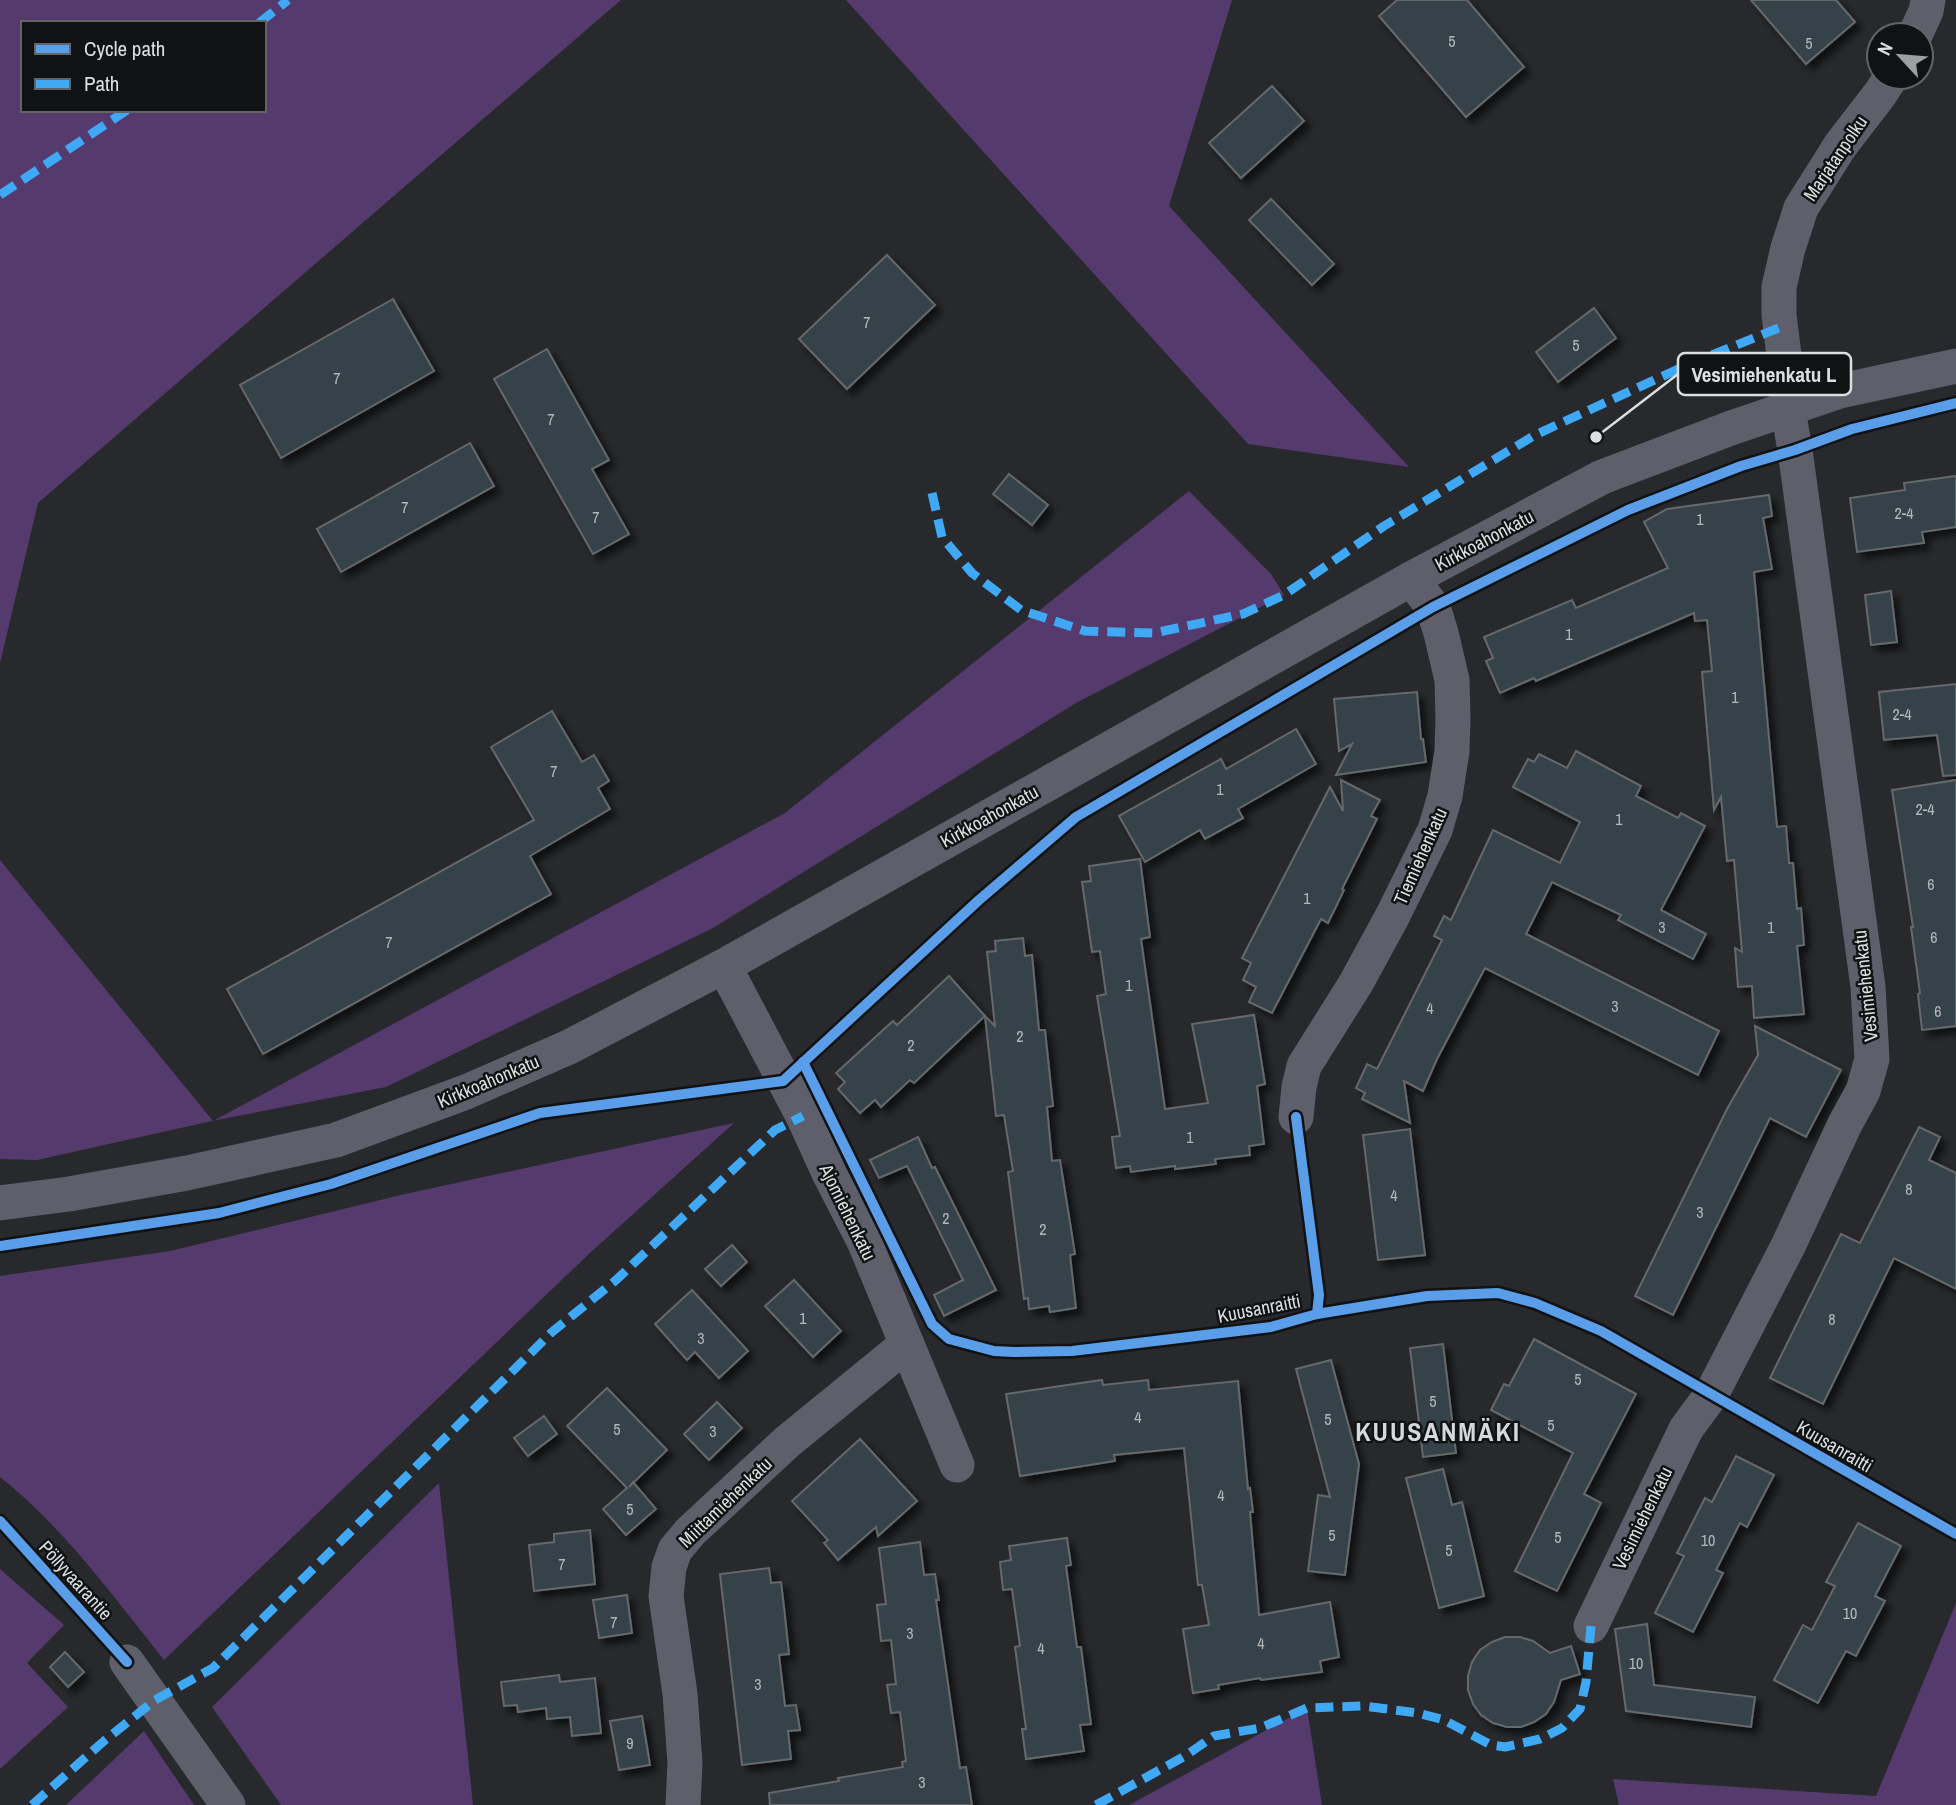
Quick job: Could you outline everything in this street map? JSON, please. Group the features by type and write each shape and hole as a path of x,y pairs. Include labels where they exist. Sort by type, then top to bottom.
{"street":[{"path":"1921,21 1928,0"},
{"name":"Marjatanpolku","path":"1788,410 1779,296 1788,248 1801,208 1840,146 1882,91"},
{"name":"Kirkkoahonkatu","path":"0,1203 187,1173 336,1140 466,1092 569,1046 724,966 1411,579 1602,477 1731,428 1840,391 1956,366"},
{"name":"Vesimiehenkatu","path":"1591,1626 1686,1429 1712,1395 1788,1246 1863,1091 1872,1059 1868,987 1788,410"},
{"name":"Tiemiehenkatu","path":"1296,1117 1304,1066 1356,983 1392,917 1435,830 1445,796 1452,740 1452,680 1433,607 1411,579"},
{"name":"Ajomiehenkatu","path":"724,966 803,1116 864,1241 957,1465"},
{"name":"Miittamiehenkatu","path":"683,1805 685,1763 680,1694 666,1596 669,1567 675,1550 690,1532 788,1443 907,1344"},
{"path":"127,1662 228,1805"}],"shaded area":[{"path":"0,0 621,0 38,503 0,663"},
{"path":"846,0 1232,0 1169,206 1409,467 1248,444"},
{"path":"1189,491 1271,574 1284,595 1076,703 713,928 386,1087 214,1121 785,813"},
{"path":"0,860 213,1121 37,1160 0,1159"},
{"path":"734,1123 591,1252 164,1660 67,1540 0,1477 0,1276 170,1251 405,1194"},
{"path":"439,1483 473,1805 281,1805 212,1707"},
{"path":"0,1569 64,1625 27,1663 68,1707 0,1769"},
{"path":"1956,1603 1956,1805 1619,1805 1613,1779 1876,1796"},
{"path":"1307,1708 1322,1805 1129,1805"},
{"path":"144,1731 194,1805 66,1805"}],"building":[{"path":"1397,0 1467,0 1524,67 1466,117 1379,16"},
{"path":"1751,0 1836,0 1855,22 1806,64"},
{"path":"1272,86 1304,121 1241,178 1209,143"},
{"path":"1271,199 1334,264 1312,285 1249,220"},
{"path":"887,255 935,305 847,389 799,339"},
{"path":"393,299 434,371 281,458 240,385"},
{"path":"1594,308 1616,338 1558,382 1536,352"},
{"path":"547,349 609,460 592,469 629,534 593,554 494,379"},
{"path":"470,443 494,486 341,572 317,529"},
{"path":"1009,474 1048,505 1032,525 993,494"},
{"path":"1956,476 1956,527 1922,532 1924,543 1857,552 1850,498 1905,490 1904,483"},
{"path":"1769,495 1772,516 1763,518 1772,569 1754,572 1777,827 1786,826 1797,909 1801,908 1804,945 1797,946 1804,1014 1754,1018 1752,986 1738,987 1735,948 1742,952 1734,860 1727,861 1721,797 1714,810 1702,672 1712,671 1707,620 1695,621 1694,613 1536,681 1534,678 1500,693 1486,661 1493,658 1484,637 1572,600 1576,608 1668,568 1644,522 1667,509"},
{"path":"1891,591 1897,642 1871,645 1865,595"},
{"path":"1956,684 1956,775 1943,776 1937,735 1884,740 1879,692"},
{"path":"1417,692 1426,762 1336,775 1352,744 1339,751 1334,699"},
{"path":"552,711 582,762 594,755 609,781 598,788 610,809 530,856 551,894 263,1054 227,989 534,820 491,747"},
{"path":"1296,729 1316,764 1238,809 1243,818 1205,839 1200,830 1145,862 1119,816 1221,759 1226,769"},
{"path":"1576,751 1641,786 1636,796 1678,818 1681,813 1705,826 1661,910 1706,934 1693,959 1618,920 1621,915 1552,882 1526,934 1719,1031 1698,1075 1485,968 1423,1091 1404,1081 1410,1123 1362,1099 1365,1093 1356,1088 1367,1064 1377,1069 1442,940 1434,936 1444,916 1451,920 1493,830 1560,863 1580,822 1513,787 1528,759 1534,762 1539,754 1567,768"},
{"path":"1341,780 1380,800 1371,816 1377,819 1328,923 1321,919 1272,1013 1249,1002 1256,987 1243,980 1251,963 1242,958 1330,787 1343,811"},
{"path":"1956,780 1956,1026 1922,1030 1913,927 1892,790"},
{"path":"1140,859 1150,937 1141,939 1165,1109 1208,1103 1192,1024 1254,1015 1265,1084 1257,1086 1264,1144 1249,1146 1250,1155 1215,1159 1216,1164 1175,1169 1175,1166 1131,1172 1130,1166 1116,1168 1112,1137 1120,1136 1097,996 1106,994 1100,951 1092,952 1082,882 1091,881 1089,866"},
{"path":"1023,938 1025,956 1032,955 1039,1030 1045,1030 1053,1106 1047,1107 1052,1161 1060,1160 1075,1254 1070,1255 1076,1308 1050,1312 1049,1306 1029,1309 1028,1298 1024,1299 1008,1172 1013,1171 1004,1115 996,1116 985,1016 995,1026 987,952 996,951 995,941"},
{"path":"949,976 985,1016 914,1083 910,1080 881,1107 875,1100 860,1113 838,1089 845,1082 836,1073 893,1021 897,1025"},
{"path":"1755,1026 1841,1070 1806,1137 1770,1118 1673,1315 1635,1296 1727,1109 1758,1055"},
{"path":"1919,1127 1940,1137 1929,1160 1956,1173 1956,1289 1894,1258 1823,1404 1770,1378 1841,1234 1860,1243"},
{"path":"1410,1129 1425,1255 1378,1260 1363,1135"},
{"path":"918,1137 996,1290 944,1316 934,1295 963,1280 907,1166 879,1178 870,1160"},
{"path":"732,1245 747,1262 721,1286 705,1269"},
{"path":"794,1280 841,1331 813,1357 765,1306"},
{"path":"692,1290 748,1351 719,1378 695,1352 687,1360 655,1324"},
{"path":"1534,1339 1636,1394 1584,1494 1601,1503 1557,1591 1515,1571 1573,1453 1491,1410 1504,1384 1509,1386"},
{"path":"1443,1344 1456,1453 1423,1457 1410,1348"},
{"path":"1331,1360 1359,1464 1345,1575 1308,1571 1318,1495 1330,1497 1296,1369"},
{"path":"1102,1380 1103,1385 1148,1380 1149,1390 1238,1381 1248,1489 1250,1488 1253,1512 1250,1512 1259,1615 1330,1602 1339,1657 1320,1661 1322,1672 1260,1678 1218,1685 1219,1689 1193,1693 1183,1629 1209,1625 1202,1585 1198,1585 1184,1448 1114,1455 1115,1461 1020,1476 1006,1394"},
{"path":"607,1388 667,1450 634,1483 656,1509 626,1535 603,1509 627,1488 567,1426"},
{"path":"717,1402 742,1428 709,1460 684,1434"},
{"path":"544,1416 557,1434 528,1456 514,1438"},
{"path":"860,1439 917,1501 878,1536 876,1527 838,1560 824,1543 828,1540 792,1501"},
{"path":"1736,1456 1774,1475 1747,1527 1740,1523 1716,1570 1723,1573 1693,1632 1655,1613 1684,1556 1677,1553 1705,1498 1712,1502"},
{"path":"1443,1469 1452,1505 1462,1502 1484,1596 1439,1608 1406,1478"},
{"path":"1858,1523 1901,1546 1875,1596 1885,1601 1856,1656 1846,1651 1818,1703 1774,1680 1803,1625 1812,1630 1835,1586 1826,1582"},
{"path":"590,1530 595,1584 534,1591 529,1545 554,1542 554,1534"},
{"path":"1067,1538 1071,1565 1066,1566 1077,1647 1081,1647 1091,1724 1080,1725 1084,1751 1026,1759 1022,1729 1026,1729 1015,1647 1020,1646 1012,1589 1003,1590 1000,1562 1011,1560 1009,1546"},
{"path":"920,1542 924,1575 935,1574 939,1600 936,1600 960,1768 966,1767 972,1805 770,1805 769,1793 903,1767 902,1762 906,1761 900,1712 891,1713 887,1685 896,1684 891,1640 881,1641 877,1605 886,1604 879,1548"},
{"path":"769,1568 771,1583 781,1582 784,1607 789,1654 779,1655 785,1706 796,1705 800,1730 788,1731 791,1759 742,1765 720,1574"},
{"path":"627,1595 632,1633 599,1638 593,1600"},
{"path":"1647,1624 1654,1685 1755,1697 1751,1727 1626,1711 1615,1629"},
{"path":"1505,1637 1520,1637 1533,1641 1550,1653 1571,1646 1580,1674 1561,1680 1554,1702 1546,1714 1521,1727 1493,1723 1481,1715 1468,1690 1472,1662 1480,1650"},
{"path":"65,1652 84,1672 68,1687 50,1667"},
{"path":"559,1675 560,1682 595,1678 601,1733 572,1736 570,1717 547,1719 546,1708 518,1712 517,1705 504,1706 501,1682"},
{"path":"642,1716 650,1765 619,1770 610,1721"}],"marked path":[{"path":"262,21 288,0"},
{"path":"0,195 124,112"},
{"path":"932,493 942,537 972,573 1021,610 1085,631 1154,633 1243,614 1284,595 1384,526 1535,435 1687,365 1781,327"},
{"path":"32,1805 155,1700 213,1668 552,1332 615,1281 775,1130 803,1116"},
{"path":"1096,1805 1185,1756 1214,1736 1260,1728 1307,1708 1363,1706 1418,1713 1444,1720 1491,1745 1505,1747 1540,1739 1562,1728 1580,1709 1586,1682 1591,1626"}],"cycle path":[{"path":"0,1246 219,1213 331,1184 540,1113 783,1081 979,900 1076,817 1433,607 1628,510 1741,466 1852,429 1956,403"},
{"name":"Kuusanraitti","path":"803,1062 932,1324 949,1339 994,1351 1072,1351 1271,1327 1317,1314 1427,1296 1498,1293 1535,1303 1601,1331 1956,1534"},
{"path":"1296,1117 1319,1295 1317,1314"},
{"name":"Pöllyvaarantie","path":"0,1521 127,1662"}],"place":[{"name":"Vesimiehenkatu L","path":"1596,437"}],"district":[{"name":"KUUSANMÄKI","path":"1438,1431"}]}
